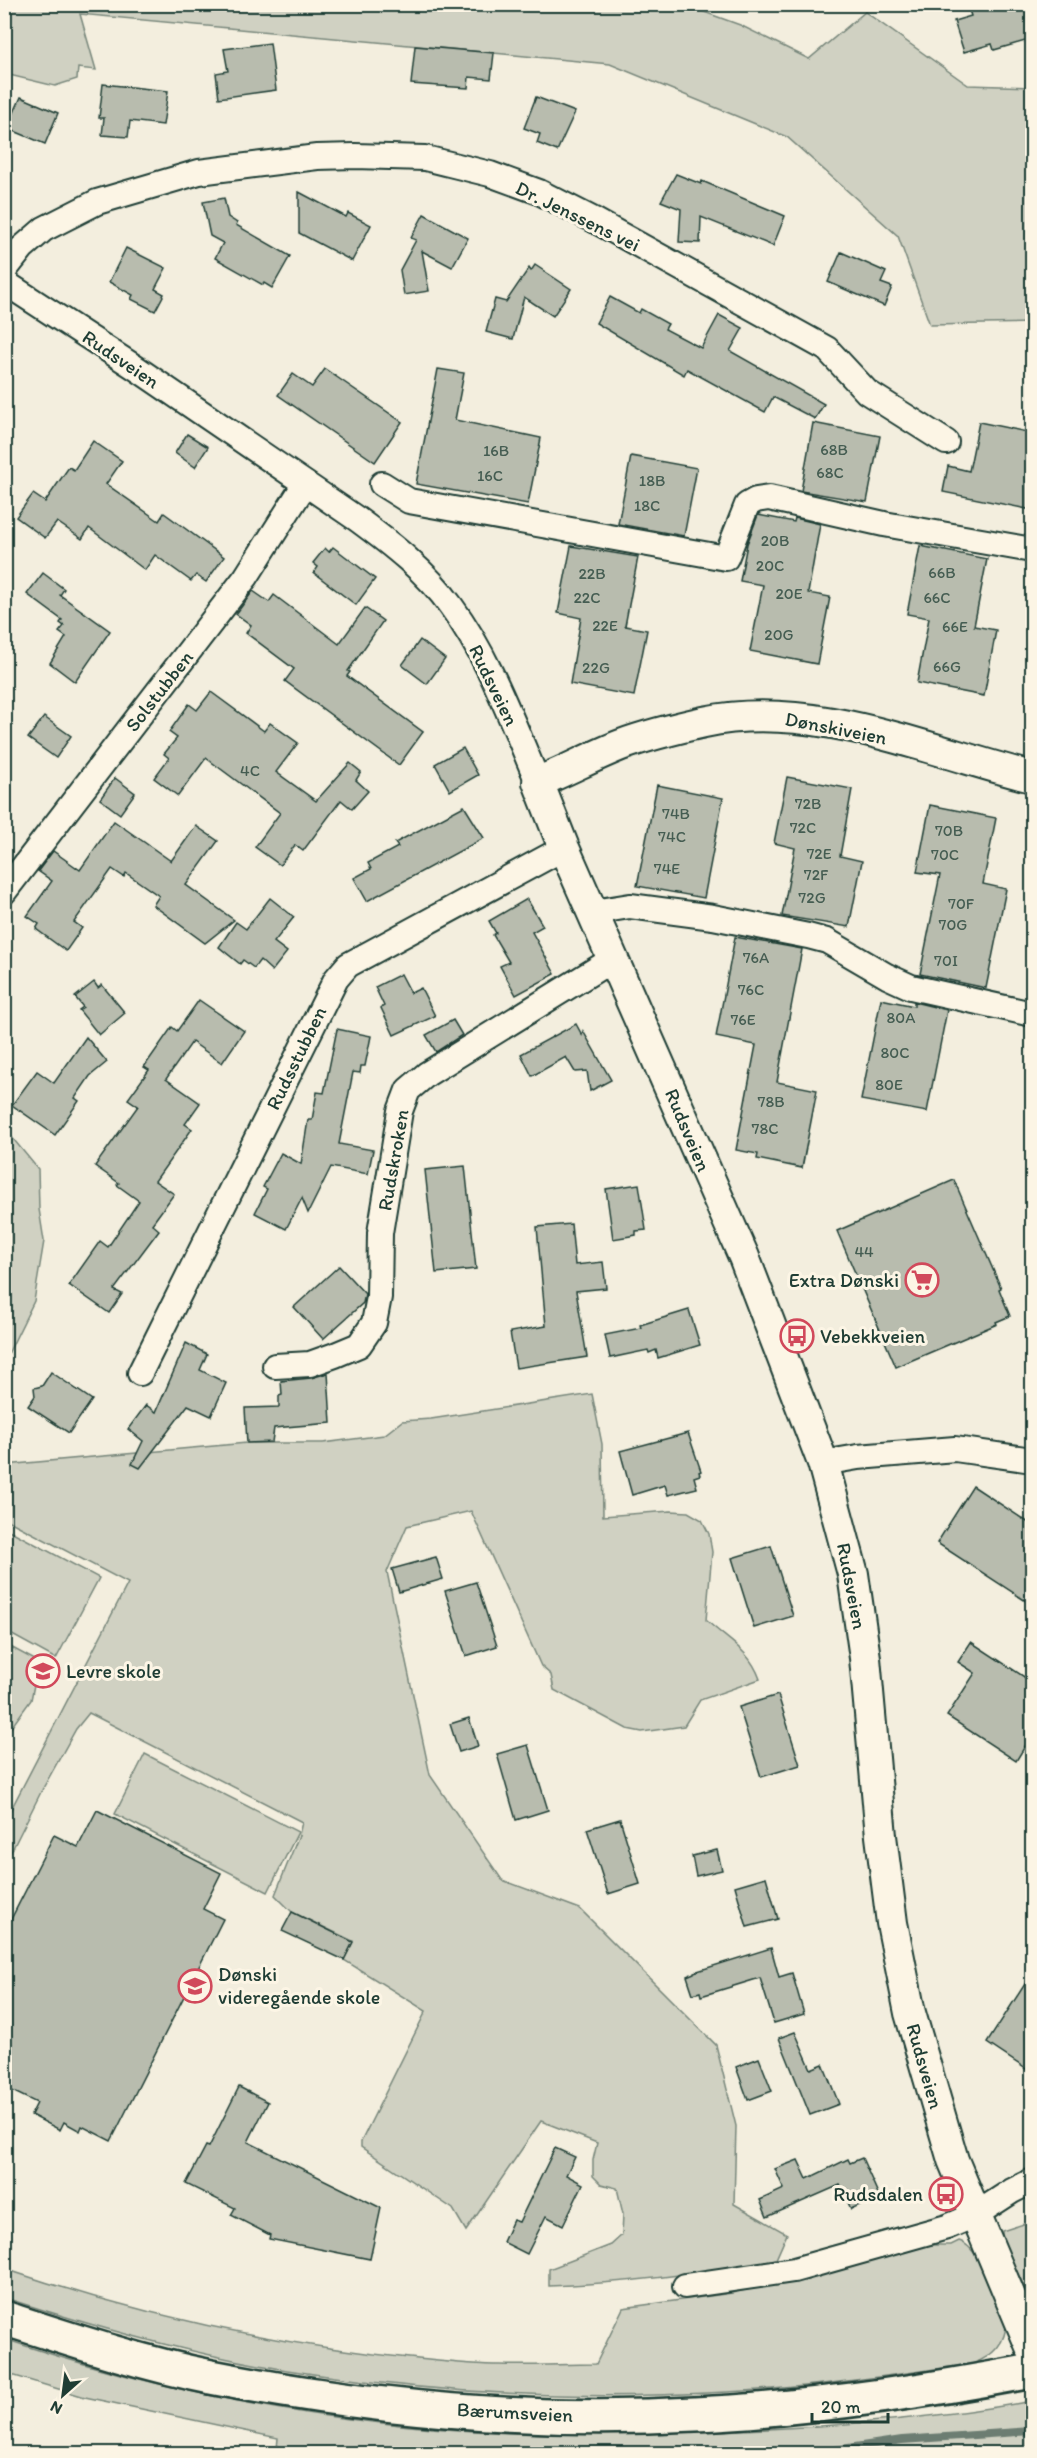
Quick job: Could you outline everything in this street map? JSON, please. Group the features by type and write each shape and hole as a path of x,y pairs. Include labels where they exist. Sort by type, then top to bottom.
{"main road":[{"name":"Bærumsveien","path":"4,2318 139,2359 208,2376 272,2388 322,2397 406,2406 532,2415 695,2414 818,2404 931,2390 1032,2371"}],"street":[{"name":"Dr. Jenssens vei","path":"4,271 22,248 44,229 97,202 199,172 317,157 425,158 500,178 540,192 594,220 827,349 867,392 946,442"},
{"name":"Rudsveien","path":"4,282 136,368 378,535 428,579 450,604 488,667 564,848 744,1257 823,1463 853,1574 865,1658 881,1836 892,1923 910,2013 953,2160 1032,2349"},
{"name":"Solstubben","path":"4,892 246,577 305,484"},
{"path":"382,484 409,501 726,558 747,505 756,500 769,498 884,524 1032,550"},
{"name":"Dønskiveien","path":"538,782 573,769 621,746 656,735 706,722 776,716 819,721 860,730 1032,777"},
{"name":"Rudsstubben","path":"140,1373 336,979 348,965 564,848"},
{"path":"593,912 630,906 714,918 808,936 827,941 910,987 1032,1014"},
{"name":"Rudskroken","path":"275,1366 310,1364 359,1345 374,1323 379,1297 380,1233 400,1111 408,1090 427,1074 613,959"},
{"path":"823,1463 858,1456 955,1449 1032,1460"},
{"path":"685,2286 794,2271 947,2227 975,2215 1032,2181"}],"shaded area":[{"path":"5,5 685,5 740,25 809,59 865,12 968,85 1032,87 1032,323 930,325 898,236 787,137 610,64 80,14 96,70 78,68 77,79 55,86 5,74"},
{"path":"5,1129 38,1169 39,1209 44,1241 34,1301 5,1360"},
{"path":"592,1394 602,1444 603,1516 671,1511 688,1512 702,1520 709,1534 712,1552 706,1620 744,1653 760,1679 700,1700 684,1726 642,1732 627,1729 554,1690 551,1675 541,1666 471,1511 407,1526 387,1572 430,1775 502,1880 580,1909 716,2045 736,2126 734,2204 787,2234 776,2259 663,2277 549,2286 549,2269 611,2245 622,2235 623,2214 617,2188 601,2184 593,2176 593,2160 597,2143 541,2121 466,2231 453,2209 361,2147 361,2142 426,2011 344,1960 353,1941 292,1912 275,1895 302,1822 89,1713 76,1729 42,1790 5,1864 5,1821 128,1583 5,1519 5,1465 247,1443 323,1443 384,1435 402,1421 431,1419"},
{"path":"5,1528 99,1578 56,1659 5,1631"},
{"path":"5,1644 35,1660 38,1665 31,1700 5,1736"},
{"path":"145,1754 298,1832 268,1892 115,1814"},
{"path":"1032,2208 1032,2302 1003,2244 1002,2231 1027,2223"},
{"path":"959,2241 967,2245 981,2263 1006,2317 1005,2334 1002,2341 987,2357 972,2364 880,2377 727,2392 625,2396 523,2394 370,2382 280,2369 200,2353 82,2322 5,2298 5,2269 154,2313 306,2344 466,2364 596,2364 623,2308 732,2293 837,2270 923,2245 951,2245"},
{"path":"5,2339 123,2375 245,2402 368,2422 491,2432 590,2434 775,2429 904,2419 1032,2401 1032,2453 425,2454 357,2450 355,2453 306,2453 277,2449 278,2438 85,2397 5,2373"}],"building":[{"path":"967,4 1018,4 1019,9 1032,5 1032,39 994,50 992,44 964,52 954,21 971,16"},
{"path":"270,43 276,90 219,98 216,73 228,71 224,49"},
{"path":"415,46 494,53 491,79 469,77 468,88 411,84"},
{"path":"103,84 168,91 163,125 130,121 128,137 102,135 104,118 99,118"},
{"path":"21,97 58,113 45,144 7,128"},
{"path":"536,97 575,112 557,151 537,143 540,134 524,128"},
{"path":"676,174 701,184 702,181 785,216 773,246 701,217 700,243 679,242 681,209 661,201"},
{"path":"299,192 346,217 348,213 371,225 352,261 299,233"},
{"path":"224,198 228,217 237,223 236,225 290,256 272,288 215,258 223,243 210,236 203,202"},
{"path":"424,214 468,238 452,267 422,251 429,291 404,295 400,270 416,240 411,238"},
{"path":"126,248 166,268 155,289 164,294 155,311 131,299 133,295 109,282"},
{"path":"841,252 886,272 881,283 892,287 884,306 828,282"},
{"path":"535,265 571,289 553,316 524,297 513,339 486,332 495,299 506,302 529,268 531,271"},
{"path":"610,297 639,313 641,309 668,324 665,329 701,348 719,315 743,328 730,351 824,404 815,419 773,397 765,412 687,369 684,375 596,323"},
{"path":"325,369 402,422 375,462 278,395 293,374 312,387"},
{"path":"438,369 464,373 455,420 541,438 528,504 416,484"},
{"path":"979,422 1032,433 1032,510 943,492 948,466 969,471"},
{"path":"813,423 880,436 867,502 801,491"},
{"path":"187,434 208,447 195,467 175,453"},
{"path":"93,441 122,461 106,484 159,521 164,513 224,557 206,582 196,575 191,581 155,555 145,570 89,528 82,539 57,522 45,538 16,517 33,494 45,502 69,467 74,470"},
{"path":"631,456 697,468 684,536 618,524"},
{"path":"758,515 794,522 795,518 820,524 808,593 830,597 817,664 750,651 763,585 740,581 747,544"},
{"path":"571,546 638,557 625,626 647,630 634,696 570,684 581,618 558,613"},
{"path":"920,546 987,559 974,626 996,630 984,696 917,683 929,618 907,614"},
{"path":"333,547 375,579 356,605 314,573 318,567 313,563 325,548 329,552"},
{"path":"43,573 64,589 60,595 110,631 75,682 50,663 66,637 59,632 64,626 60,623 62,620 27,594"},
{"path":"253,591 269,602 274,595 339,644 365,608 383,621 348,671 350,672 347,676 423,732 399,765 285,681 294,669 246,633 251,625 236,614"},
{"path":"420,640 445,659 427,684 402,665"},
{"path":"211,692 264,731 270,723 298,743 276,772 316,801 350,763 361,772 356,780 368,791 352,809 341,800 303,851 295,845 280,865 255,847 280,813 206,758 178,796 154,778 169,758 164,754 177,738 169,732 189,704 197,710"},
{"path":"44,717 71,736 56,758 28,738"},
{"path":"463,748 478,775 450,791 435,764"},
{"path":"787,777 852,789 840,856 862,861 849,927 782,916 795,848 774,843"},
{"path":"115,778 135,793 120,814 100,799"},
{"path":"657,785 723,798 704,898 637,886"},
{"path":"930,805 996,818 983,884 1006,889 986,988 920,974 940,875 917,872"},
{"path":"464,806 484,838 367,901 354,878 371,869 368,863 398,847 395,843"},
{"path":"114,821 171,861 196,826 218,841 186,885 234,920 205,943 153,905 159,896 126,873 124,877 112,869 74,922 82,928 66,951 36,929 39,924 27,916 52,881 38,871 53,851 80,870"},
{"path":"270,898 294,917 274,942 287,952 272,971 260,960 254,968 243,960 240,964 219,947 236,922 246,929"},
{"path":"527,899 543,926 532,932 555,974 516,995 500,966 509,962 493,935 496,933 489,921"},
{"path":"735,937 802,949 777,1082 817,1090 802,1168 757,1159 758,1154 736,1150 756,1045 716,1037"},
{"path":"401,974 411,993 421,988 435,1016 394,1035 381,1008 384,1006 375,987"},
{"path":"94,982 98,988 102,985 125,1013 99,1035 79,1010 83,1007 75,997"},
{"path":"881,999 914,1006 914,1002 947,1010 927,1112 861,1100"},
{"path":"199,1000 244,1031 222,1063 192,1042 166,1079 200,1103 185,1124 192,1129 155,1181 174,1194 152,1224 159,1230 114,1290 122,1294 109,1313 69,1285 100,1241 108,1247 139,1201 95,1166 138,1106 128,1099 149,1070 144,1067 172,1027 177,1031"},
{"path":"453,1020 462,1035 436,1052 426,1035"},
{"path":"576,1024 582,1035 583,1031 611,1080 590,1091 587,1071 575,1072 566,1057 532,1076 521,1054"},
{"path":"337,1029 371,1036 365,1066 361,1066 360,1073 353,1072 339,1144 373,1150 368,1174 331,1167 308,1213 302,1198 286,1229 255,1213 267,1189 263,1187 281,1153 301,1164 308,1120 312,1120 317,1092 324,1093"},
{"path":"86,1037 107,1062 90,1076 75,1098 79,1101 55,1135 12,1105 37,1071 54,1083"},
{"path":"465,1166 476,1269 436,1273 425,1170"},
{"path":"954,1180 1001,1288 999,1289 1010,1316 996,1322 997,1324 896,1367 837,1231"},
{"path":"639,1184 646,1230 636,1231 636,1235 613,1239 606,1189"},
{"path":"571,1224 575,1265 603,1262 606,1288 576,1291 587,1357 516,1368 510,1332 546,1326 537,1227"},
{"path":"339,1266 365,1294 363,1303 323,1339 294,1307"},
{"path":"689,1310 700,1345 658,1358 656,1350 649,1353 648,1350 610,1358 605,1335 641,1328 640,1325"},
{"path":"186,1343 207,1354 200,1370 226,1383 211,1416 188,1405 140,1468 132,1464 143,1441 128,1429 146,1405 156,1412"},
{"path":"51,1372 92,1400 69,1433 28,1406 35,1396 34,1388 42,1386"},
{"path":"328,1373 331,1423 274,1428 272,1442 247,1443 245,1408 279,1407 279,1396 282,1395 281,1381 311,1378"},
{"path":"688,1433 701,1471 700,1475 694,1477 697,1488 668,1495 665,1485 632,1495 620,1451"},
{"path":"973,1486 1032,1525 1032,1605 937,1543"},
{"path":"771,1546 793,1616 754,1628 732,1558"},
{"path":"436,1557 443,1579 399,1592 392,1569"},
{"path":"476,1582 497,1646 466,1656 445,1591"},
{"path":"971,1642 1032,1682 1032,1735 1016,1761 947,1716 975,1673 958,1662"},
{"path":"778,1695 800,1765 761,1777 739,1707"},
{"path":"469,1718 478,1746 459,1752 450,1724"},
{"path":"528,1745 548,1810 516,1820 497,1754"},
{"path":"97,1810 221,1873 203,1909 223,1919 111,2141 82,2126 80,2131 64,2122 60,2130 31,2115 37,2103 4,2087 4,1933 54,1835 78,1847"},
{"path":"620,1819 640,1884 608,1894 587,1829"},
{"path":"717,1850 722,1870 696,1876 692,1856"},
{"path":"766,1877 778,1919 747,1927 735,1886"},
{"path":"292,1912 353,1942 344,1960 282,1931"},
{"path":"771,1948 779,1977 792,1973 804,2014 774,2023 760,1978 701,1996 700,1992 693,1994 687,1976"},
{"path":"1032,1973 1032,2073 987,2043"},
{"path":"795,2032 811,2069 823,2064 839,2104 810,2115 779,2038"},
{"path":"759,2058 772,2091 748,2100 736,2067"},
{"path":"239,2087 268,2102 248,2142 381,2208 370,2259 269,2239 270,2235 231,2215 235,2208 186,2184 206,2146 209,2147"},
{"path":"555,2148 575,2157 566,2175 583,2184 563,2225 546,2216 527,2254 503,2242 513,2220 519,2222"},
{"path":"862,2158 879,2196 851,2209 840,2185 767,2217 760,2200 784,2189 775,2169 798,2160 807,2179 848,2159 850,2163"}],"waterway":[{"path":"808,2454 902,2440 1032,2431"}],"place":[{"name":"Extra Dønski","path":"922,1280"},
{"name":"Vebekkveien","path":"797,1336"},
{"name":"Levre skole","path":"43,1671"},
{"name":"Dønski videregående skole","path":"195,1986"},
{"name":"Rudsdalen","path":"946,2194"}]}
